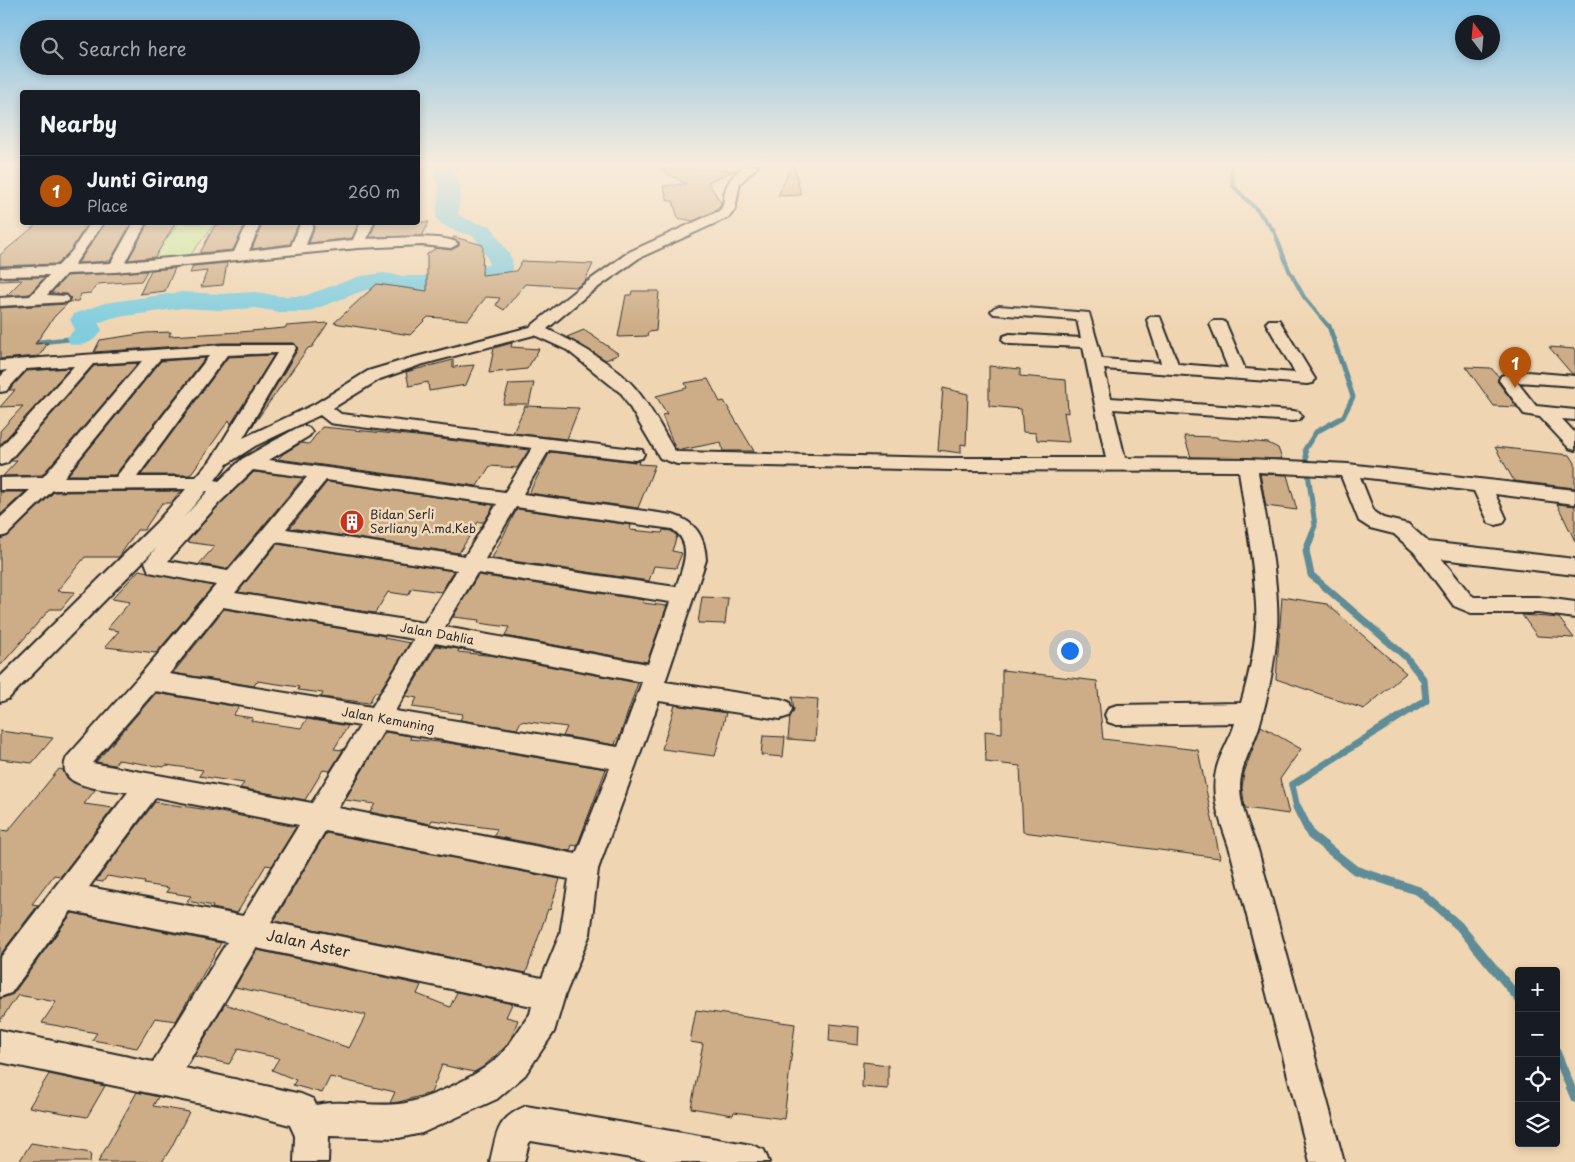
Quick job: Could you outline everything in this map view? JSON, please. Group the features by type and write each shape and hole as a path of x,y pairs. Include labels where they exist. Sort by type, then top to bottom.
{"street":[{"path":"0,484 202,483 224,487 248,463 329,413 360,383 390,369 536,330 581,293 634,255 710,220"},
{"path":"34,300 77,254 96,225"},
{"path":"115,268 140,225"},
{"path":"240,255 254,225"},
{"path":"297,250 306,225"},
{"path":"358,244 367,225"},
{"path":"0,272 115,268 427,238 451,244"},
{"path":"0,302 62,299"},
{"path":"999,311 1084,316 1105,403 1117,464"},
{"path":"1155,320 1171,368"},
{"path":"1094,363 1307,379 1274,323"},
{"path":"1218,324 1239,374"},
{"path":"536,330 573,347 628,390 638,402 667,454 677,458 950,464 1248,465 1348,470 1575,497"},
{"path":"1010,339 1090,344"},
{"path":"0,366 222,350 288,348 218,464 163,528 0,692"},
{"path":"122,483 222,350"},
{"path":"0,530 49,483 155,355"},
{"path":"0,459 88,360"},
{"path":"0,387 22,364"},
{"path":"1575,381 1515,376 1507,380 1530,410 1575,415"},
{"path":"1105,403 1292,416"},
{"path":"218,464 249,442 329,413 635,454"},
{"path":"1546,413 1575,444"},
{"path":"160,1080 544,443"},
{"path":"248,463 682,524 692,536 696,554 696,560 626,760 584,870 575,934 550,995 542,1021 514,1064 485,1087 444,1108 422,1116 399,1121 328,1119 308,1124"},
{"path":"1248,465 1267,605 1264,648 1251,713 1230,766 1227,787 1230,809 1244,850 1327,1162"},
{"path":"1348,470 1366,516 1377,523 1401,529 1421,547 1462,600 1471,605 1538,605 1575,610"},
{"path":"322,473 150,680 76,765 77,770 82,773 150,784 584,870"},
{"path":"1481,485 1496,518"},
{"name":"Jalan Dahlia","path":"224,487 155,562 156,567 226,589 780,709"},
{"path":"271,534 683,596"},
{"path":"1421,547 1433,551 1575,568"},
{"name":"Jalan Kemuning","path":"150,680 626,760"},
{"path":"1117,715 1251,713"},
{"path":"0,982 150,784"},
{"name":"Jalan Aster","path":"65,896 249,932 550,995"},
{"path":"0,1046 301,1111 312,1135 312,1162"},
{"path":"507,1162 514,1133 526,1123 752,1162"}],"green space":[{"path":"177,225 213,225 188,258 122,262 125,251 159,248"}],"building":[{"path":"420,222 429,222 422,236 370,237 375,225 420,225"},
{"path":"36,225 86,225 71,250 57,264 0,266 0,255"},
{"path":"104,225 130,225 110,261 78,263"},
{"path":"147,225 174,225 155,257 128,260"},
{"path":"215,225 245,225 233,250 200,253"},
{"path":"262,225 298,225 290,244 252,249"},
{"path":"358,225 352,238 309,243 315,226"},
{"path":"454,237 483,245 482,275 516,271 522,261 593,264 585,281 577,287 525,284 504,310 496,305 500,298 486,297 468,320 428,317 410,335 334,323 377,284 427,291 427,254 436,248 451,250 459,246 459,242 452,239"},
{"path":"227,263 223,285 201,287 207,271 190,273 193,266"},
{"path":"175,268 165,291 140,294 151,270"},
{"path":"147,271 141,281 98,284 91,293 81,294 78,301 69,302 71,298 67,294 51,293 67,276"},
{"path":"45,277 29,294 6,296 22,280 0,281 0,278"},
{"path":"632,291 659,291 656,331 648,332 647,336 618,337 626,295 631,295"},
{"path":"67,304 54,317 35,344 48,343 39,356 0,359 0,308"},
{"path":"328,323 251,428 298,349 294,343 222,343 94,352 100,340 146,333 171,332 169,336 240,332"},
{"path":"584,330 619,354 606,360 567,337"},
{"path":"512,343 511,347 539,349 527,369 489,373 494,348"},
{"path":"1549,347 1575,349 1575,374 1572,374"},
{"path":"274,355 231,424 229,420 190,475 141,475 228,357"},
{"path":"205,358 115,475 68,475 161,361"},
{"path":"453,360 453,367 474,365 466,385 429,391 428,382 409,386 406,372"},
{"path":"138,363 42,475 3,476 17,461 11,461 94,366"},
{"path":"989,366 1020,369 1020,376 1066,380 1068,413 1064,412 1069,442 1037,440 1036,433 1023,432 1021,409 989,406"},
{"path":"1466,367 1491,368 1499,377 1497,381 1517,407 1494,406"},
{"path":"70,368 0,445 0,431 23,406 0,407 15,390 9,390 27,371"},
{"path":"708,379 720,402 724,401 754,451 723,451 721,442 681,450 675,448 662,415 667,414 656,396 687,388 685,383"},
{"path":"534,383 529,404 503,404 509,384"},
{"path":"943,388 968,394 966,445 961,444 961,453 938,450"},
{"path":"525,406 579,408 567,439 513,433"},
{"path":"322,427 417,436 529,450 517,468 490,466 477,486 278,459 301,443 309,444"},
{"path":"1184,436 1217,437 1218,439 1268,443 1278,448 1282,459 1191,457"},
{"path":"1495,447 1570,455 1575,463 1575,488 1514,481"},
{"path":"550,452 639,461 638,464 655,465 638,508 529,493"},
{"path":"254,472 303,478 227,569 199,564 215,546 187,542 220,504"},
{"path":"1260,474 1287,475 1297,510 1266,506"},
{"path":"327,482 494,505 484,522 478,522 459,553 290,528"},
{"path":"180,491 171,503 162,503 144,530 137,530 119,557 85,557 57,591 75,592 61,609 50,609 0,666 0,539 8,536 54,492"},
{"path":"0,492 25,492 0,515"},
{"path":"1557,504 1575,506 1575,541"},
{"path":"517,509 631,525 630,530 662,533 663,530 671,531 677,536 672,551 682,553 676,568 654,566 649,581 492,558"},
{"path":"277,544 454,571 441,592 412,588 408,595 388,592 375,613 238,592"},
{"path":"139,570 213,586 156,653 105,647 119,631 107,629 130,602 112,599"},
{"path":"478,575 644,600 643,603 667,606 647,662 505,636 509,627 478,623 479,620 453,617"},
{"path":"702,597 728,598 725,624 698,623"},
{"path":"1282,597 1327,604 1406,673 1364,709 1276,679"},
{"path":"224,609 385,636 384,638 410,643 379,692 375,692 369,703 321,697 323,693 298,690 299,687 257,681 254,686 173,673"},
{"path":"1522,615 1559,618 1574,638 1537,636"},
{"path":"436,646 459,649 458,652 495,656 638,683 615,745 563,736 567,727 521,721 517,729 460,720 463,714 412,707 417,698 406,696"},
{"path":"1002,670 1097,681 1103,739 1198,750 1220,858 1023,832 1020,766 986,762 985,731 1002,733"},
{"path":"156,693 239,707 233,715 253,718 251,721 301,728 307,719 348,726 334,749 343,750 330,771 323,770 305,800 240,788 244,783 199,776 203,770 166,765 164,767 118,760 114,765 96,762"},
{"path":"792,697 818,699 815,741 788,739 790,717 794,710"},
{"path":"675,705 726,713 715,756 662,749"},
{"path":"1261,726 1301,749 1280,779 1289,814 1245,808 1242,788 1244,773"},
{"path":"0,731 53,738 32,763 0,759"},
{"path":"385,732 411,736 410,739 449,743 606,769 577,846 572,845 570,851 494,836 497,829 432,820 430,824 370,812 375,804 345,800"},
{"path":"763,736 785,737 783,757 761,755"},
{"path":"59,769 63,770 66,777 74,783 95,790 84,804 113,808 61,876 54,875 32,904 38,905 0,955 0,830 8,831"},
{"path":"155,802 215,811 296,827 272,866 266,865 237,913 187,901 191,896 166,892 169,888 144,884 145,882 107,876 103,882 96,881"},
{"path":"326,833 560,879 526,973 274,921"},
{"path":"72,913 221,943 176,1021 155,1018 137,1048 92,1040 97,1033 42,1023 56,1002 18,995 0,1021 0,999 13,994"},
{"path":"257,950 421,985 417,994 450,1007 457,992 512,1004 506,1017 518,1020 506,1046 483,1067 474,1072 442,1065 431,1093 390,1103 395,1092 330,1077 322,1093 293,1085 296,1080 272,1070 279,1058 238,1049 229,1064 194,1056 225,1004 349,1048 366,1015 235,987"},
{"path":"696,1010 795,1024 784,1119 734,1112 733,1115 691,1108 703,1044 690,1042"},
{"path":"830,1024 859,1027 858,1045 829,1041"},
{"path":"863,1062 888,1065 888,1089 862,1087"},
{"path":"49,1074 105,1086 87,1117 29,1107"},
{"path":"137,1092 158,1097 153,1106 189,1112 171,1148 162,1162 98,1162"},
{"path":"31,1143 91,1153 90,1162 19,1162"}],"waterway":[{"path":"80,338 89,330 83,320 105,311 182,300 221,302 255,300 280,304 307,304 360,283 384,280 403,283 423,283 501,269 500,259 483,231 466,227 452,220"},
{"path":"1265,220 1274,231 1289,270 1304,297 1329,327"},
{"path":"1311,536 1315,526 1305,449 1316,432 1343,417 1353,397 1329,326"},
{"path":"29,343 80,338"},
{"path":"1297,808 1292,785 1426,700 1424,680 1406,657 1311,575 1306,551 1312,535"},
{"path":"1297,807 1311,835 1355,870 1419,891 1459,926 1515,994"},
{"path":"1558,1057 1575,1098"}],"place":[{"name":"Junti Girang","path":"1515,388"},
{"name":"Bidan Serli Serliany A.md.Keb","path":"352,522"}]}
